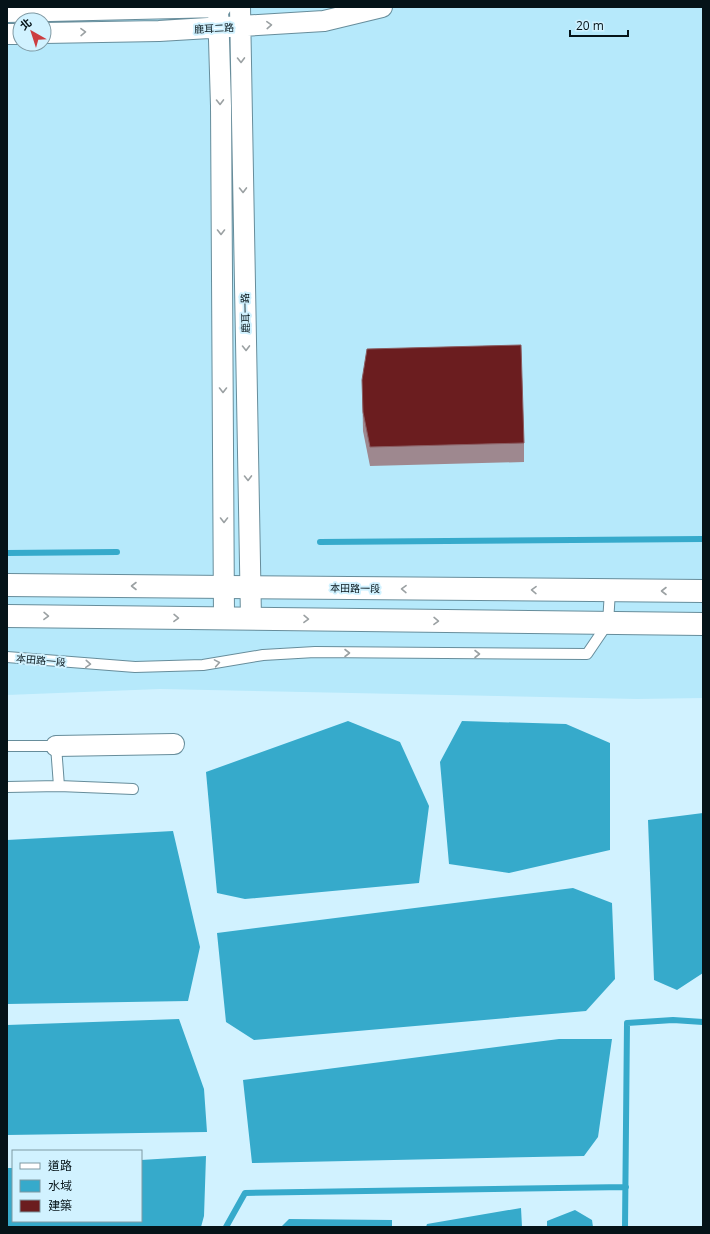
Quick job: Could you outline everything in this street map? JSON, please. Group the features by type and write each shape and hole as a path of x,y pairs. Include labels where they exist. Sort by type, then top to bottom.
{"street":[{"name":"鹿耳二路","path":"7,12 219,7"},
{"path":"219,7 224,618"},
{"name":"鹿耳二路","path":"52,33 159,31 218,28 240,17 324,21 382,7"},
{"name":"鹿耳一路","path":"240,17 251,619"},
{"name":"本田路一段","path":"7,585 703,591"},
{"path":"7,616 703,624"},
{"path":"56,746 174,744"}],"lane":[{"path":"608,623 610,591"},
{"name":"本田路一段","path":"7,657 134,667 203,665 263,655 315,652 587,654 608,623"},
{"path":"7,746 56,746 59,786"},
{"path":"7,787 59,786 134,789"}],"shaded area":[{"path":"7,7 703,7 703,698 637,699 160,689 7,695"}],"water":[{"path":"348,721 400,742 429,806 419,883 245,899 217,893 206,772"},
{"path":"462,721 566,724 610,743 610,850 509,873 449,864 440,762"},
{"path":"703,813 703,973 677,990 654,980 648,820"},
{"path":"173,831 200,947 188,1001 7,1004 7,840"},
{"path":"573,888 612,903 615,979 586,1011 254,1040 226,1022 217,933"},
{"path":"179,1019 204,1089 207,1132 7,1135 7,1025"},
{"path":"559,1039 612,1039 598,1137 584,1156 252,1163 243,1080"},
{"path":"206,1156 204,1216 201,1227 7,1227 7,1168 12,1168 12,1222 142,1222 142,1160"},
{"path":"521,1208 522,1227 426,1227 427,1224"},
{"path":"575,1210 592,1220 593,1227 547,1227 547,1221"},
{"path":"289,1219 392,1220 392,1227 281,1227"}],"building":[{"path":"521,345 524,443 370,447 363,412 362,380 367,349"}],"waterway":[{"path":"320,542 703,539"},
{"path":"7,553 117,552"},
{"path":"625,1227 627,1023 673,1020 703,1022"},
{"path":"226,1227 245,1193 626,1187"}]}
